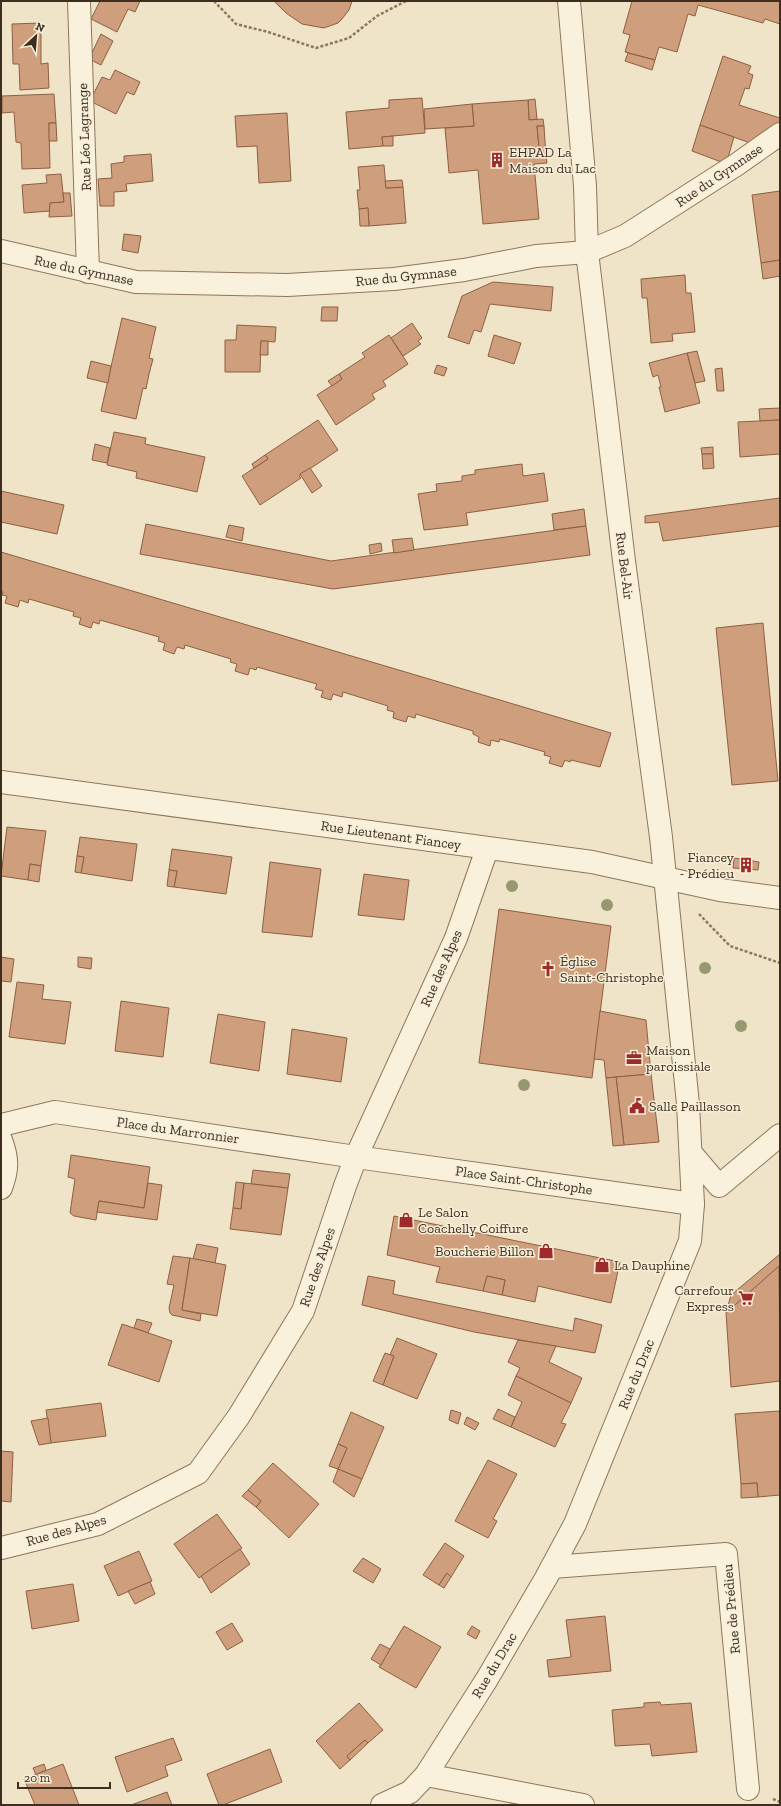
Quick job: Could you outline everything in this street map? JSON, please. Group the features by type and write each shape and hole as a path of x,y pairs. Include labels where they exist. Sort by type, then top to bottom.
{"street":[{"name":"Rue Léo Lagrange","path":"79,1 88,272"},
{"name":"Rue Bel-Air","path":"569,1 585,186 587,252 623,554 661,837 665,879"},
{"name":"Rue du Gymnase","path":"1,251 136,282 287,285 394,279 464,270 536,256 587,252 625,236 736,165 780,134"},
{"name":"Rue Lieutenant Fiancey","path":"1,782 487,849 592,862 720,890 780,898"},
{"name":"Rue des Alpes","path":"1,1548 98,1524 198,1473 239,1416 303,1311 356,1157 456,938 487,849"},
{"name":"Rue du Drac","path":"382,1805 410,1792 426,1775 487,1679 552,1567 575,1524 690,1241 692,1204 688,1104 665,879"},
{"name":"Place du Marronnier","path":"1,1125 55,1112 356,1157"},
{"path":"691,1153 719,1186 780,1135"},
{"path":"1,1140 7,1154 7,1171 1,1188"},
{"name":"Place Saint-Christophe","path":"356,1157 692,1204"},
{"name":"Rue de Prédieu","path":"552,1567 726,1554 748,1789"},
{"path":"426,1775 583,1805"}],"path":[{"path":"214,1 236,24 268,32 316,48 349,38 377,16 406,1"},
{"path":"698,912 730,946 780,963"}],"building":[{"path":"100,1 140,1 135,12 128,9 117,32 91,19"},
{"path":"274,1 352,1 349,10 338,23 324,28 302,24 286,13"},
{"path":"632,1 780,1 780,24 765,19 763,23 698,5 695,16 688,14 677,52 659,47 655,60 625,52 630,35 623,33"},
{"path":"41,23 41,64 48,63 49,88 20,90 19,64 13,64 12,24"},
{"path":"101,34 113,41 101,65 89,59"},
{"path":"628,53 655,60 652,70 625,61"},
{"path":"723,56 751,66 748,73 753,75 749,89 745,88 739,105 780,118 780,123 753,144 700,125"},
{"path":"115,70 140,82 134,95 127,92 116,114 90,101 102,77 110,80"},
{"path":"54,94 56,123 49,123 50,168 22,169 21,143 16,142 14,112 2,113 2,96"},
{"path":"422,98 425,133 382,137 383,146 349,149 346,112 389,108 389,100"},
{"path":"535,99 537,119 529,120 528,100"},
{"name":"EHPAD La Maison du Lac","path":"528,100 529,120 543,119 544,126 537,126 540,157 546,157 547,163 534,164 539,219 483,224 478,170 449,173 445,128 474,126 472,104"},
{"path":"472,104 474,126 425,129 424,109"},
{"path":"287,113 291,181 259,183 257,146 237,147 235,116"},
{"path":"49,123 56,123 57,141 49,141"},
{"path":"700,125 734,137 727,161 724,163 692,151"},
{"path":"537,126 544,126 546,157 540,157"},
{"path":"393,136 393,146 383,146 382,137"},
{"path":"151,154 153,181 126,184 127,191 114,192 114,206 100,206 98,179 112,178 111,164 124,162 124,156"},
{"path":"384,165 386,188 403,187 406,223 369,226 368,208 359,209 357,190 360,190 358,167"},
{"path":"61,174 64,202 50,203 50,211 24,213 22,185 47,183 46,175"},
{"path":"402,180 403,187 386,188 385,181"},
{"path":"780,191 780,260 761,263 752,195"},
{"path":"63,193 70,193 72,216 49,217 50,203 64,202"},
{"path":"368,208 369,226 360,226 359,209"},
{"path":"124,234 141,236 138,253 122,250"},
{"path":"780,260 780,276 763,279 761,263"},
{"path":"685,275 686,293 691,293 695,332 672,334 673,341 651,343 647,298 642,298 641,279"},
{"path":"493,282 553,287 551,311 490,304 481,332 474,330 469,344 448,337 462,296"},
{"path":"322,307 338,307 337,321 321,321"},
{"path":"122,318 156,327 149,358 153,359 146,389 143,388 136,419 101,411"},
{"path":"412,323 422,338 418,341 421,344 403,356 391,338"},
{"path":"237,325 276,327 275,342 261,341 260,372 225,372 225,340 236,340"},
{"path":"389,335 408,364 383,381 386,386 372,394 375,399 336,425 317,395 342,379 339,374 365,357 362,353"},
{"path":"494,335 521,343 514,364 488,356"},
{"path":"261,341 268,341 268,355 260,355"},
{"path":"697,351 705,381 695,383 687,353"},
{"path":"687,353 700,403 665,412 659,387 661,387 658,375 653,377 649,363"},
{"path":"91,361 111,366 108,383 87,378"},
{"path":"437,365 447,368 444,376 434,373"},
{"path":"722,368 724,391 717,391 715,369"},
{"path":"339,374 342,379 332,386 328,381"},
{"path":"780,408 780,420 760,421 759,409"},
{"path":"318,420 338,450 299,476 301,478 260,505 242,476 268,459 265,455"},
{"path":"780,420 780,454 740,457 738,422"},
{"path":"114,432 146,438 145,444 205,457 197,492 136,478 137,472 107,465"},
{"path":"95,444 110,448 107,463 92,460"},
{"path":"713,447 713,454 702,454 701,448"},
{"path":"702,454 713,454 714,468 703,469"},
{"path":"265,455 268,459 254,468 252,464"},
{"path":"522,464 523,476 544,473 548,501 466,513 468,525 424,530 418,494 437,491 436,484 462,481 462,476 475,474 475,470"},
{"path":"310,468 322,486 312,493 300,474"},
{"path":"1,491 64,505 57,534 1,522"},
{"path":"780,498 780,526 663,541 659,522 645,523 645,516"},
{"path":"584,509 586,526 554,530 552,514"},
{"path":"146,524 331,561 586,526 590,555 333,589 140,554"},
{"path":"229,525 244,528 242,541 226,537"},
{"path":"412,538 414,550 394,553 392,540"},
{"path":"381,543 382,551 370,554 369,545"},
{"path":"1,552 611,733 600,767 565,760 562,767 549,763 551,757 544,755 545,752 500,739 499,742 491,740 490,746 478,742 479,737 473,734 473,731 416,714 415,718 408,716 406,722 393,718 394,712 387,710 388,706 343,692 342,697 333,694 331,700 321,697 323,691 315,689 317,684 257,667 256,670 250,668 248,675 235,671 237,664 230,662 231,659 185,645 184,649 177,647 174,654 163,650 165,643 158,641 159,637 100,620 99,624 93,622 91,628 79,624 81,618 73,616 74,612 29,599 28,603 20,600 18,607 5,603 7,596 2,595 3,592 1,591"},
{"path":"763,623 778,781 732,785 716,628"},
{"path":"7,827 46,831 41,866 30,864 28,880 1,876"},
{"path":"80,837 137,844 132,881 81,873 84,857 77,856"},
{"path":"172,849 232,857 226,894 174,887 177,871 169,870"},
{"path":"77,856 84,857 81,873 75,872"},
{"name":"Fiancey - Prédieu","path":"734,858 759,862 758,870 733,868"},
{"path":"270,862 321,869 312,937 262,932"},
{"path":"30,864 41,866 39,882 28,880"},
{"path":"169,870 177,871 174,887 167,886"},
{"path":"364,874 409,880 404,920 358,915"},
{"name":"Église Saint-Christophe","path":"499,909 611,926 592,1078 479,1063"},
{"path":"1,957 14,959 11,982 1,981"},
{"path":"78,957 92,958 91,969 78,967"},
{"path":"17,982 44,985 42,999 71,1002 65,1044 9,1037"},
{"path":"121,1001 169,1008 163,1057 115,1051"},
{"path":"600,1011 646,1020 651,1074 606,1078 604,1060 594,1059"},
{"path":"218,1014 265,1022 259,1071 210,1063"},
{"path":"292,1029 347,1038 341,1082 287,1074"},
{"name":"Salle Paillasson","path":"651,1074 659,1142 624,1145 616,1077"},
{"path":"616,1077 624,1145 613,1146 606,1078"},
{"path":"71,1155 150,1167 144,1208 99,1201 96,1220 74,1216 70,1213 75,1179 68,1177"},
{"path":"253,1170 290,1174 288,1188 251,1184"},
{"path":"236,1182 244,1183 241,1209 233,1208"},
{"path":"148,1183 162,1185 157,1220 97,1212 99,1201 144,1208"},
{"path":"244,1183 288,1188 281,1235 230,1229 233,1208 241,1209"},
{"path":"394,1216 620,1262 611,1303 538,1286 535,1302 502,1295 505,1280 487,1276 483,1291 436,1282 440,1267 387,1255"},
{"path":"197,1244 218,1248 215,1263 193,1259"},
{"path":"780,1254 780,1266 726,1313 731,1295"},
{"path":"173,1256 190,1258 182,1310 201,1314 200,1321 172,1315 170,1313 169,1308 174,1285 167,1284"},
{"path":"190,1258 226,1265 217,1316 182,1310"},
{"path":"779,1266 780,1381 731,1387 726,1313"},
{"path":"368,1276 395,1281 393,1294 573,1331 575,1318 602,1325 595,1353 474,1332 362,1305"},
{"path":"487,1276 505,1280 502,1295 483,1291"},
{"path":"137,1319 152,1323 148,1333 134,1328"},
{"path":"122,1324 172,1341 159,1382 108,1365"},
{"path":"397,1338 437,1354 417,1399 383,1385 394,1356 390,1355"},
{"path":"518,1340 556,1346 549,1362 582,1378 571,1403 516,1376 520,1368 508,1362"},
{"path":"385,1353 394,1356 383,1385 373,1381"},
{"path":"516,1376 571,1403 561,1423 566,1424 555,1447 511,1427 522,1402 508,1395"},
{"path":"101,1403 106,1436 51,1443 46,1410"},
{"path":"498,1409 515,1417 511,1427 493,1419"},
{"path":"451,1410 461,1413 458,1424 449,1420"},
{"path":"780,1411 780,1495 758,1497 757,1483 741,1484 735,1414"},
{"path":"351,1412 384,1427 362,1479 338,1469 347,1448 338,1444"},
{"path":"467,1417 479,1423 475,1430 464,1424"},
{"path":"48,1418 51,1443 39,1445 31,1421"},
{"path":"338,1444 347,1448 338,1469 329,1466"},
{"path":"1,1451 13,1452 11,1502 1,1501"},
{"path":"488,1460 517,1474 493,1519 497,1521 488,1538 455,1521"},
{"path":"273,1463 319,1504 289,1538 256,1507 261,1501 248,1490"},
{"path":"338,1469 362,1479 354,1497 333,1482"},
{"path":"757,1483 758,1497 741,1498 741,1484"},
{"path":"248,1490 261,1501 256,1507 242,1496"},
{"path":"217,1514 242,1548 199,1578 174,1544"},
{"path":"445,1543 464,1556 451,1577 447,1573 439,1585 423,1575"},
{"path":"240,1549 250,1564 211,1593 201,1576"},
{"path":"139,1551 152,1581 118,1596 104,1566"},
{"path":"363,1558 381,1569 373,1583 353,1571"},
{"path":"447,1573 451,1577 444,1588 439,1585"},
{"path":"150,1582 155,1594 135,1604 128,1591"},
{"path":"73,1584 79,1621 32,1629 26,1591"},
{"path":"605,1616 611,1671 549,1677 547,1660 571,1657 566,1620"},
{"path":"232,1623 243,1641 227,1650 216,1632"},
{"path":"404,1626 441,1647 416,1688 379,1667"},
{"path":"472,1626 480,1631 476,1639 467,1634"},
{"path":"380,1644 390,1649 381,1665 371,1659"},
{"path":"660,1702 661,1705 691,1703 697,1752 652,1756 650,1744 615,1746 612,1710 644,1707 644,1703"},
{"path":"359,1703 383,1730 368,1743 365,1740 347,1756 350,1760 340,1769 316,1741"},
{"path":"173,1738 182,1760 165,1766 168,1776 127,1792 115,1757"},
{"path":"365,1740 368,1743 350,1760 347,1756"},
{"path":"270,1749 282,1782 223,1805 219,1805 207,1774"},
{"path":"44,1764 46,1770 36,1775 33,1768"},
{"path":"63,1764 79,1805 35,1805 24,1779"},
{"path":"167,1792 172,1805 131,1805"}],"place":[{"name":"EHPAD La Maison du Lac","path":"497,160"},
{"name":"Fiancey - Prédieu","path":"746,865"},
{"name":"Église Saint-Christophe","path":"548,969"},
{"name":"Maison paroissiale","path":"634,1058"},
{"name":"Salle Paillasson","path":"637,1106"},
{"name":"Le Salon Coachelly Coiffure","path":"406,1220"},
{"name":"Boucherie Billon","path":"546,1251"},
{"name":"La Dauphine","path":"602,1265"},
{"name":"Carrefour Express","path":"746,1298"}]}
